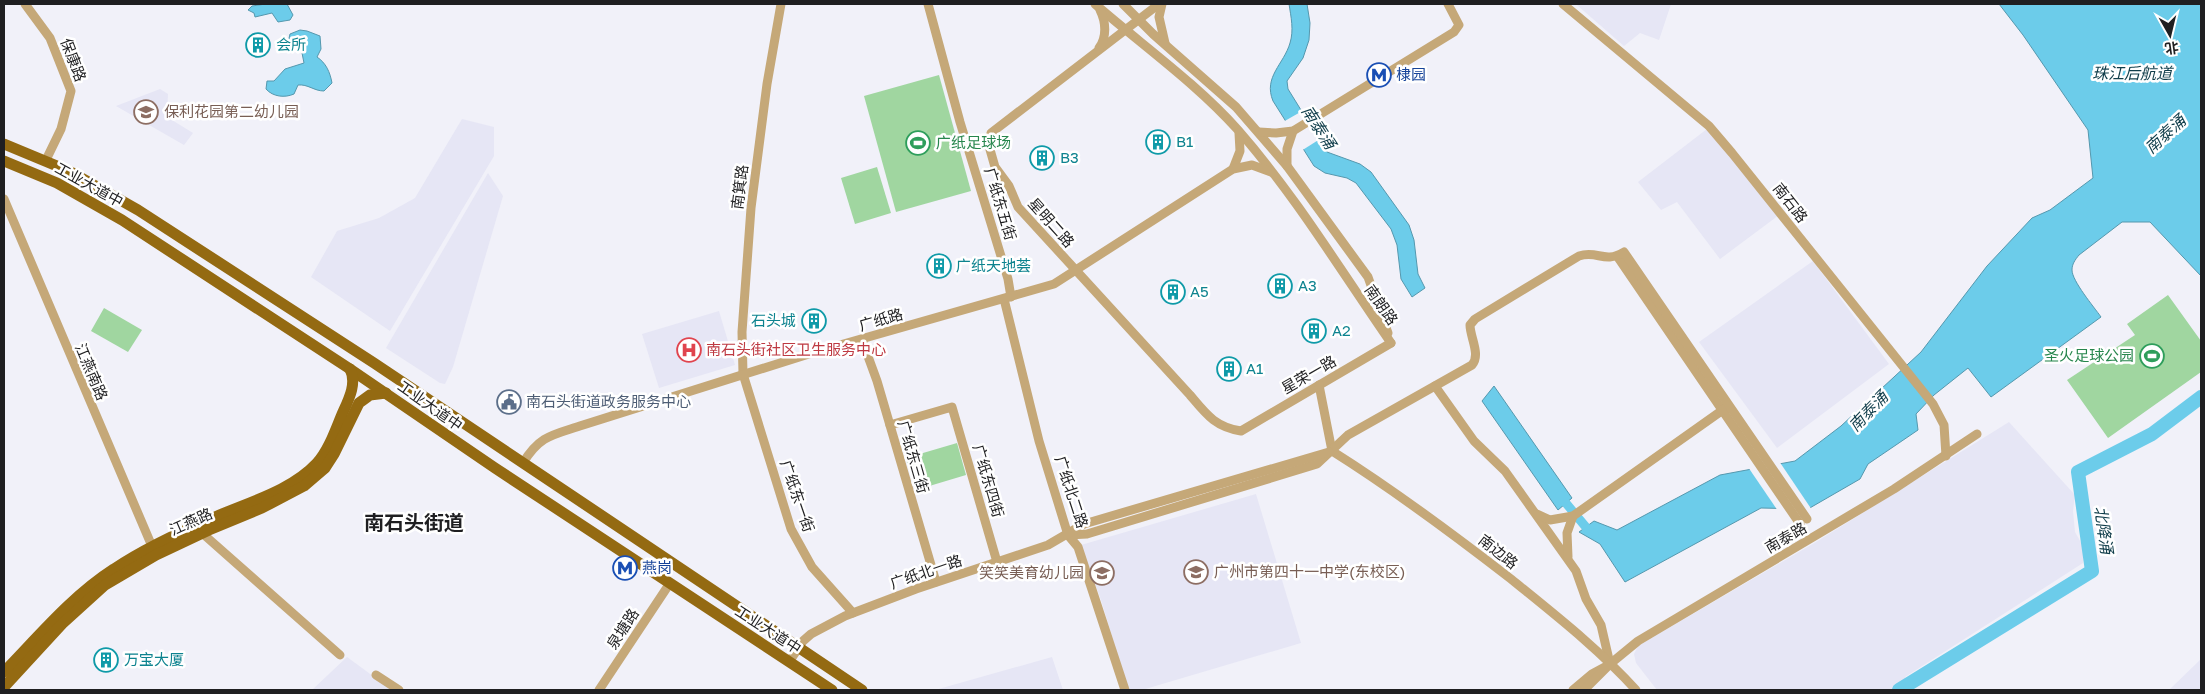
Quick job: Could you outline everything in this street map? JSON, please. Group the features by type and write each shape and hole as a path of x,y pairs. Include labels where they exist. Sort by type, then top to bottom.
{"main road":[{"path":"4,144 46,160 93,183 138,210 312,322 862,690"},
{"name":"工业大道中","path":"4,161 57,183 122,220 350,369 495,468 832,690"},
{"name":"江燕路","path":"4,672 81,593 115,568 287,486 311,469 319,461 328,445 349,398 353,380 350,369"},
{"name":"江燕路","path":"4,687 62,624 105,585 154,551 262,508 304,486 325,468 359,403 370,395 386,393"}],"street":[{"name":"保康路","path":"25,4 50,38 71,91 61,130 46,160"},
{"name":"南箕路","path":"743,374 742,332 750,208 767,84 781,4"},
{"name":"广纸东五街","path":"928,4 960,122 1008,279 1007,298"},
{"name":"南朗路","path":"1123,4 1166,45 1223,94 1259,132 1287,166 1368,276 1391,343"},
{"name":"星明二路","path":"1161,4 1138,19 994,130 989,142 995,167 1009,186 1018,207 1190,395 1206,415 1230,428 1241,431"},
{"path":"1161,4 1159,17 1166,45"},
{"path":"1259,132 1290,134 1454,32 1459,25 1448,4"},
{"name":"南石路","path":"1563,4 1709,126 1932,404 1944,425 1946,456"},
{"name":"南朗路","path":"1096,5 1183,79 1238,130 1312,227 1391,343"},
{"path":"1096,5 1104,18 1105,31 1103,42 1096,51"},
{"path":"1183,79 1184,70 1192,67"},
{"path":"1233,169 1240,151 1238,130"},
{"path":"1287,166 1287,149 1290,134"},
{"name":"广纸路","path":"523,463 530,452 545,438 743,374 1054,284 1233,169 1252,165 1271,172"},
{"name":"江燕南路","path":"4,200 154,551"},
{"name":"广纸北一路","path":"789,662 811,634 853,613 936,582 1048,545 1068,535 1087,534 1317,464 1348,435 1474,362 1476,355 1470,325 1475,319 1579,256 1588,254 1610,258 1621,254 1726,408"},
{"name":"广纸北二路","path":"1007,298 1039,441 1068,535 1078,547 1125,690"},
{"name":"广纸东三街","path":"862,340 877,381 936,582"},
{"name":"星荣一路","path":"1241,431 1391,343"},
{"name":"广纸东一街","path":"743,374 791,529 812,567 853,613"},
{"path":"1319,385 1332,451"},
{"path":"1435,386 1470,437 1505,470 1576,572 1586,599 1599,620 1610,664"},
{"name":"广纸东四街","path":"890,425 952,407 997,562"},
{"path":"1534,512 1550,520 1573,516 1726,408 1803,522"},
{"name":"南泰路","path":"1584,690 1610,664 1655,630 1818,535 1946,456 1977,434"},
{"name":"南边路","path":"1332,451 1458,537 1562,620 1636,690"},
{"path":"1569,562 1566,547 1567,533 1573,516"},
{"path":"202,533 340,655"},
{"name":"泉塘路","path":"599,690 670,583"},
{"name":"南泰路","path":"1573,690 1592,674 1610,664"},
{"path":"376,675 398,690"}],"shaded area":[{"path":"1671,4 1659,40 1640,33 1624,46 1577,5"},
{"name":"保利花园第二幼儿园","path":"160,89 168,94 167,117 193,133 184,145 116,106"},
{"path":"462,119 494,127 494,156 390,331 311,277 337,231 379,218 415,198"},
{"path":"1707,129 1779,215 1720,259 1677,202 1661,210 1638,182"},
{"path":"488,173 503,196 453,367 445,384 440,383 386,348"},
{"path":"1813,261 1889,364 1777,448 1699,342"},
{"name":"南石头街社区卫生服务中心","path":"719,311 735,365 659,388 642,334"},
{"path":"2009,422 2075,495 2073,511 2075,532 2084,548 2083,563 1905,677 1913,690 1657,690 1636,663 1634,654 1638,646 1816,542"},
{"name":"广州市第四十一中学(东校区)","path":"1256,494 1301,643 1142,690 1128,690 1101,600 1081,545"},
{"path":"347,657 392,690 312,690"},
{"path":"1052,657 1063,690 935,690"},
{"path":"2201,659 2201,690 2169,690"}],"green space":[{"name":"广纸足球场","path":"939,75 971,191 896,212 864,96"},
{"path":"877,167 891,213 855,224 841,178"},
{"name":"圣火足球公园","path":"2168,295 2201,341 2201,372 2108,438 2067,380 2135,335 2127,324"},
{"path":"104,308 142,330 128,352 91,331"},
{"path":"957,443 966,475 916,490 906,458"}],"water":[{"path":"287,4 293,15 290,20 278,22 272,13 255,17 254,13 248,10 252,6"},
{"path":"1289,4 1307,4 1310,23 1309,40 1303,58 1287,81 1288,89 1327,152 1360,164 1371,172 1409,225 1414,240 1418,274 1425,288 1412,297 1401,279 1397,245 1391,229 1356,183 1347,178 1325,173 1314,166 1273,101 1271,92 1272,78 1287,51 1292,33"},
{"name":"珠江后航道","path":"1999,4 2201,4 2201,276 2150,222 2122,222 2079,255 2075,260 2072,270 2084,294 2101,317 1991,397 1968,368 1934,395 1916,414 1918,430 1868,464 1860,479 1808,509 1761,508 1625,582 1600,544 1579,532 1594,521 1617,530 1720,475 1795,461 1841,426 1921,352 1987,266 2032,218 2050,210 2093,178 2088,130 2023,35"},
{"path":"300,30 320,36 321,49 317,57 327,68 332,83 324,91 298,85 294,94 287,96 269,92 266,89 267,81 274,81 285,69 304,63 301,48 289,49 287,47 290,34"},
{"path":"1494,386 1572,498 1558,510 1482,401"}],"pier":[{"path":"1304,110 1320,139 1301,151 1283,122"},
{"path":"1779,461 1812,510 1808,512 1778,511 1748,467"}],"waterway":[{"name":"北降涌","path":"1899,690 2092,571 2078,472 2152,434 2201,397"},
{"name":"南泰涌","path":"1560,496 1590,532 1594,534"}],"place":[{"name":"会所","path":"258,45"},
{"name":"棣园","path":"1379,75"},
{"name":"保利花园第二幼儿园","path":"146,112"},
{"name":"B1","path":"1158,142"},
{"name":"广纸足球场","path":"918,143"},
{"name":"B3","path":"1042,158"},
{"name":"广纸天地荟","path":"939,266"},
{"name":"A3","path":"1280,286"},
{"name":"A5","path":"1173,292"},
{"name":"石头城","path":"814,321"},
{"name":"A2","path":"1314,331"},
{"name":"南石头街社区卫生服务中心","path":"689,350"},
{"name":"圣火足球公园","path":"2152,356"},
{"name":"A1","path":"1229,369"},
{"name":"南石头街道政务服务中心","path":"509,402"},
{"name":"燕岗","path":"625,568"},
{"name":"广州市第四十一中学(东校区)","path":"1196,572"},
{"name":"笑笑美育幼儿园","path":"1102,573"},
{"name":"万宝大厦","path":"106,660"}],"district":[{"name":"南石头街道","path":"414,523"}]}
